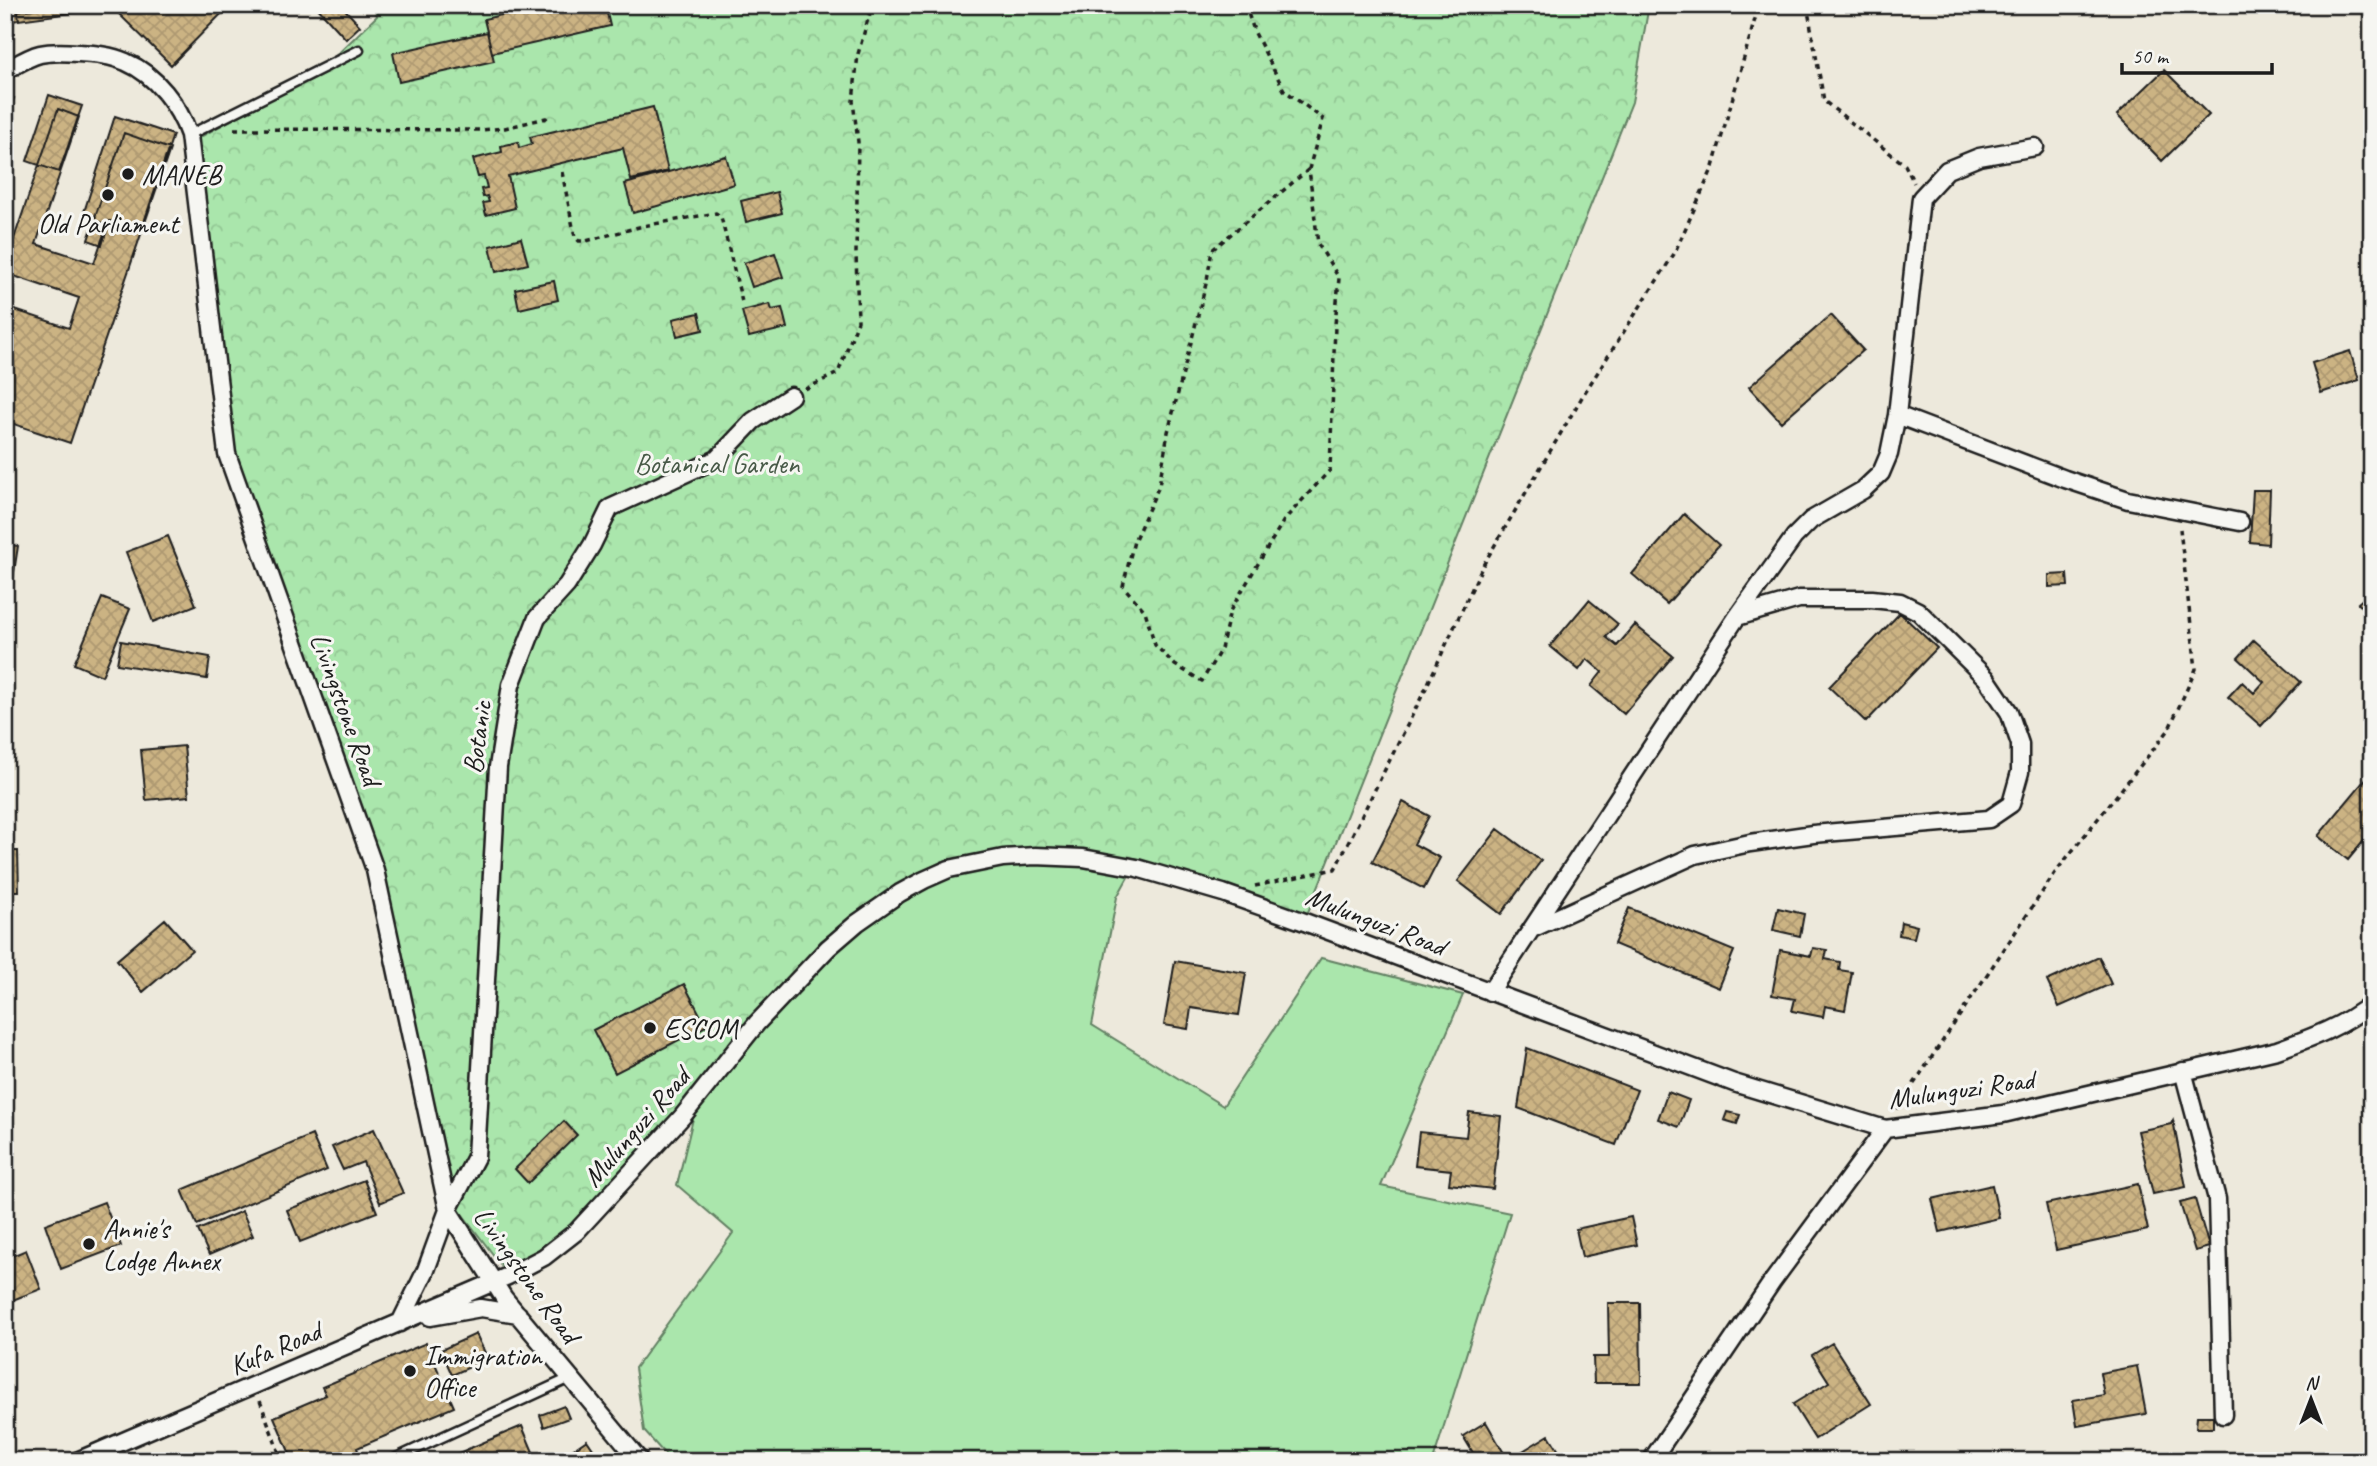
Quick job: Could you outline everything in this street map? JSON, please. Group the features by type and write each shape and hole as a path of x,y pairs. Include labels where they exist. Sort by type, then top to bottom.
{"street":[{"name":"Livingstone Road","path":"5,71 40,54 66,52 101,55 127,62 152,79 196,132 228,454 375,870 448,1210 493,1283 640,1461"},
{"path":"1490,992 1737,617 1794,537 1811,520 1863,490 1881,473 1889,454 1897,415 1921,198 1947,170 1979,157 2035,147"},
{"name":"Botanic","path":"400,1323 426,1270 448,1210 476,1157 498,766 511,685 537,618 567,585 592,545 610,508 717,458 753,421 791,396"},
{"path":"1897,415 2065,480 2128,500 2240,522"},
{"path":"1534,928 1695,855 1750,843 1813,834 1989,819 2011,804 2021,772 2020,744 2009,712 1986,678 1918,611 1900,602 1872,599 1799,599 1737,617"},
{"name":"Mulunguzi Road","path":"493,1283 544,1257 576,1232 682,1117 757,1023 828,948 900,893 924,880 949,869 1003,858 1083,858 1137,868 1223,893 1302,920 1734,1083 1885,1129 2003,1114 2277,1050 2318,1035 2358,1014 2372,1003"},
{"path":"2183,1071 2217,1199 2223,1415"},
{"path":"1651,1461 1772,1282 1885,1129"},
{"name":"Kufa Road","path":"76,1461 493,1283"},
{"path":"400,1323 481,1308 518,1314"}],"lane":[{"path":"196,132 359,50"},
{"path":"390,1461 570,1378"}],"path":[{"path":"791,396 838,373 858,321 858,142 853,101 858,54 872,5"},
{"path":"1245,5 1255,33 1284,90 1323,119 1310,169 1318,244 1339,278 1330,470 1284,520 1230,611 1221,649 1202,681 1175,665 1155,645 1145,611 1123,586 1134,541 1159,486 1168,432 1212,250 1310,169"},
{"path":"1223,893 1335,869 1425,690 1482,567 1586,391 1674,254 1713,167 1759,5"},
{"path":"1807,5 1824,102 1905,165 1921,198"},
{"path":"196,132 480,130 505,128 543,119 550,123"},
{"path":"562,172 575,237 579,240 586,241 643,226 716,213 721,217 742,302"},
{"path":"1885,1129 2057,870 2168,731 2196,669 2177,510"},
{"path":"253,1387 282,1461"}],"green space":[{"name":"Botanical Garden","path":"374,5 1649,5 1632,102 1306,917 1138,859 1067,848 821,941 561,1241 508,1274 434,1177 379,868 227,458 197,139 321,70 377,16"},
{"path":"1010,848 1067,848 1138,859 1117,897 1092,1025 1223,1106 1321,958 1463,995 1381,1186 1510,1213 1433,1461 671,1461 644,1431 635,1368 733,1233 677,1185 702,1081 821,941 893,887 943,861"}],"building":[{"path":"5,5 17,5 19,20 5,22"},
{"path":"17,5 108,5 109,8 19,20"},
{"path":"17,5 61,5 18,11"},
{"path":"125,5 230,5 171,65 118,13"},
{"path":"315,5 341,5 360,26 346,39"},
{"path":"517,5 605,5 610,26 492,53 484,19 519,11"},
{"path":"487,32 494,61 399,82 393,53"},
{"path":"2164,70 2209,115 2162,161 2117,115"},
{"path":"5,95 14,98 5,120"},
{"name":"MANEB","path":"49,95 82,106 59,172 27,161"},
{"path":"653,107 668,171 631,180 623,148 508,176 515,208 486,215 483,203 489,202 487,196 483,197 481,189 487,188 484,176 478,177 473,159 502,152 501,146 518,142 519,148 532,144 530,137"},
{"path":"58,109 79,117 36,244 94,263 107,225 94,220 124,133 170,149 70,443 5,421 5,318 9,308 69,328 79,298 5,273 5,265"},
{"name":"MANEB","path":"115,116 173,135 141,231 110,221 102,245 88,240 96,217 84,212"},
{"path":"726,156 734,184 633,213 625,184"},
{"path":"777,192 782,213 746,222 741,201"},
{"path":"521,238 528,264 496,272 490,246"},
{"path":"775,253 783,277 752,287 744,263"},
{"path":"554,281 558,300 519,309 515,289"},
{"path":"770,304 772,310 782,308 787,328 749,337 742,311"},
{"path":"699,313 703,330 677,336 673,319"},
{"path":"1831,315 1863,350 1781,422 1749,387"},
{"path":"2350,351 2359,380 2321,393 2312,363"},
{"path":"2253,490 2270,490 2268,544 2250,542"},
{"path":"1684,514 1719,545 1667,604 1632,574"},
{"path":"168,536 196,605 153,622 126,552"},
{"path":"5,544 18,546 10,598 5,597"},
{"path":"2067,574 2068,586 2049,587 2049,575"},
{"path":"2372,591 2372,619 2358,603"},
{"path":"102,598 130,609 102,676 74,664"},
{"path":"1589,600 1618,624 1606,637 1617,646 1635,625 1673,656 1624,714 1591,686 1602,672 1587,659 1579,670 1550,646"},
{"path":"1900,613 1937,648 1866,722 1829,687"},
{"path":"2254,640 2301,682 2261,726 2228,697 2242,682 2254,693 2264,682 2238,658"},
{"path":"121,641 210,657 207,679 117,664"},
{"path":"184,746 189,796 146,800 141,750"},
{"path":"2368,776 2372,779 2372,831 2348,860 2318,836"},
{"path":"1403,802 1429,816 1414,844 1440,858 1424,889 1372,862"},
{"path":"1498,829 1541,861 1501,914 1458,881"},
{"path":"5,851 18,851 19,891 5,891"},
{"path":"1629,908 1734,951 1719,988 1614,944"},
{"path":"1778,908 1804,914 1800,936 1773,930"},
{"path":"165,919 192,950 143,992 117,960"},
{"path":"1901,922 1917,926 1914,938 1899,935"},
{"path":"1813,948 1827,950 1825,959 1840,962 1839,970 1852,972 1845,1010 1825,1006 1823,1017 1792,1011 1795,999 1772,995 1780,950 1811,956"},
{"path":"2099,957 2111,984 2059,1007 2047,981"},
{"path":"1175,961 1246,973 1239,1015 1191,1008 1188,1029 1164,1025"},
{"name":"ESCOM","path":"684,984 706,1026 615,1073 593,1030"},
{"path":"1527,1048 1637,1090 1616,1145 1518,1108"},
{"path":"1668,1092 1689,1100 1679,1127 1658,1119"},
{"path":"1469,1112 1501,1116 1493,1189 1449,1184 1451,1170 1415,1166 1419,1132 1466,1137"},
{"path":"1727,1112 1740,1115 1737,1124 1724,1120"},
{"path":"2173,1120 2186,1187 2153,1194 2138,1131 2171,1124"},
{"path":"564,1121 577,1135 528,1183 515,1169"},
{"path":"374,1129 403,1193 380,1203 363,1162 343,1170 332,1147"},
{"path":"312,1135 327,1170 197,1225 182,1190"},
{"path":"364,1180 377,1212 300,1242 287,1210"},
{"path":"2138,1184 2148,1230 2056,1250 2046,1204"},
{"path":"1992,1185 1999,1218 1940,1232 1932,1199"},
{"path":"2195,1199 2209,1247 2195,1251 2180,1203"},
{"path":"104,1202 121,1246 61,1269 45,1224"},
{"path":"242,1211 253,1236 209,1255 198,1230"},
{"path":"1631,1217 1637,1245 1582,1257 1576,1229"},
{"path":"26,1250 41,1289 5,1303 5,1259"},
{"path":"1608,1303 1640,1303 1641,1383 1594,1383 1593,1357 1609,1357"},
{"path":"476,1334 488,1359 452,1375 441,1350"},
{"path":"426,1343 454,1407 357,1448 362,1461 293,1461 274,1417 326,1395 322,1387"},
{"path":"1832,1343 1871,1404 1815,1439 1793,1404 1829,1382 1812,1355"},
{"path":"2137,1366 2146,1414 2077,1426 2073,1400 2104,1395 2100,1373"},
{"path":"564,1406 569,1418 544,1427 540,1415"},
{"path":"2197,1416 2213,1416 2213,1428 2196,1428"},
{"path":"1486,1422 1508,1460 1549,1435 1565,1461 1478,1461 1463,1436"},
{"path":"522,1426 533,1452 512,1461 440,1461"},
{"path":"587,1440 595,1452 581,1461 560,1461 559,1459"}],"place":[{"name":"MANEB","path":"128,174"},
{"name":"Old Parliament","path":"108,195"},
{"name":"ESCOM","path":"650,1028"},
{"name":"Annie's Lodge Annex","path":"89,1244"},
{"name":"Immigration Office","path":"410,1371"}]}
